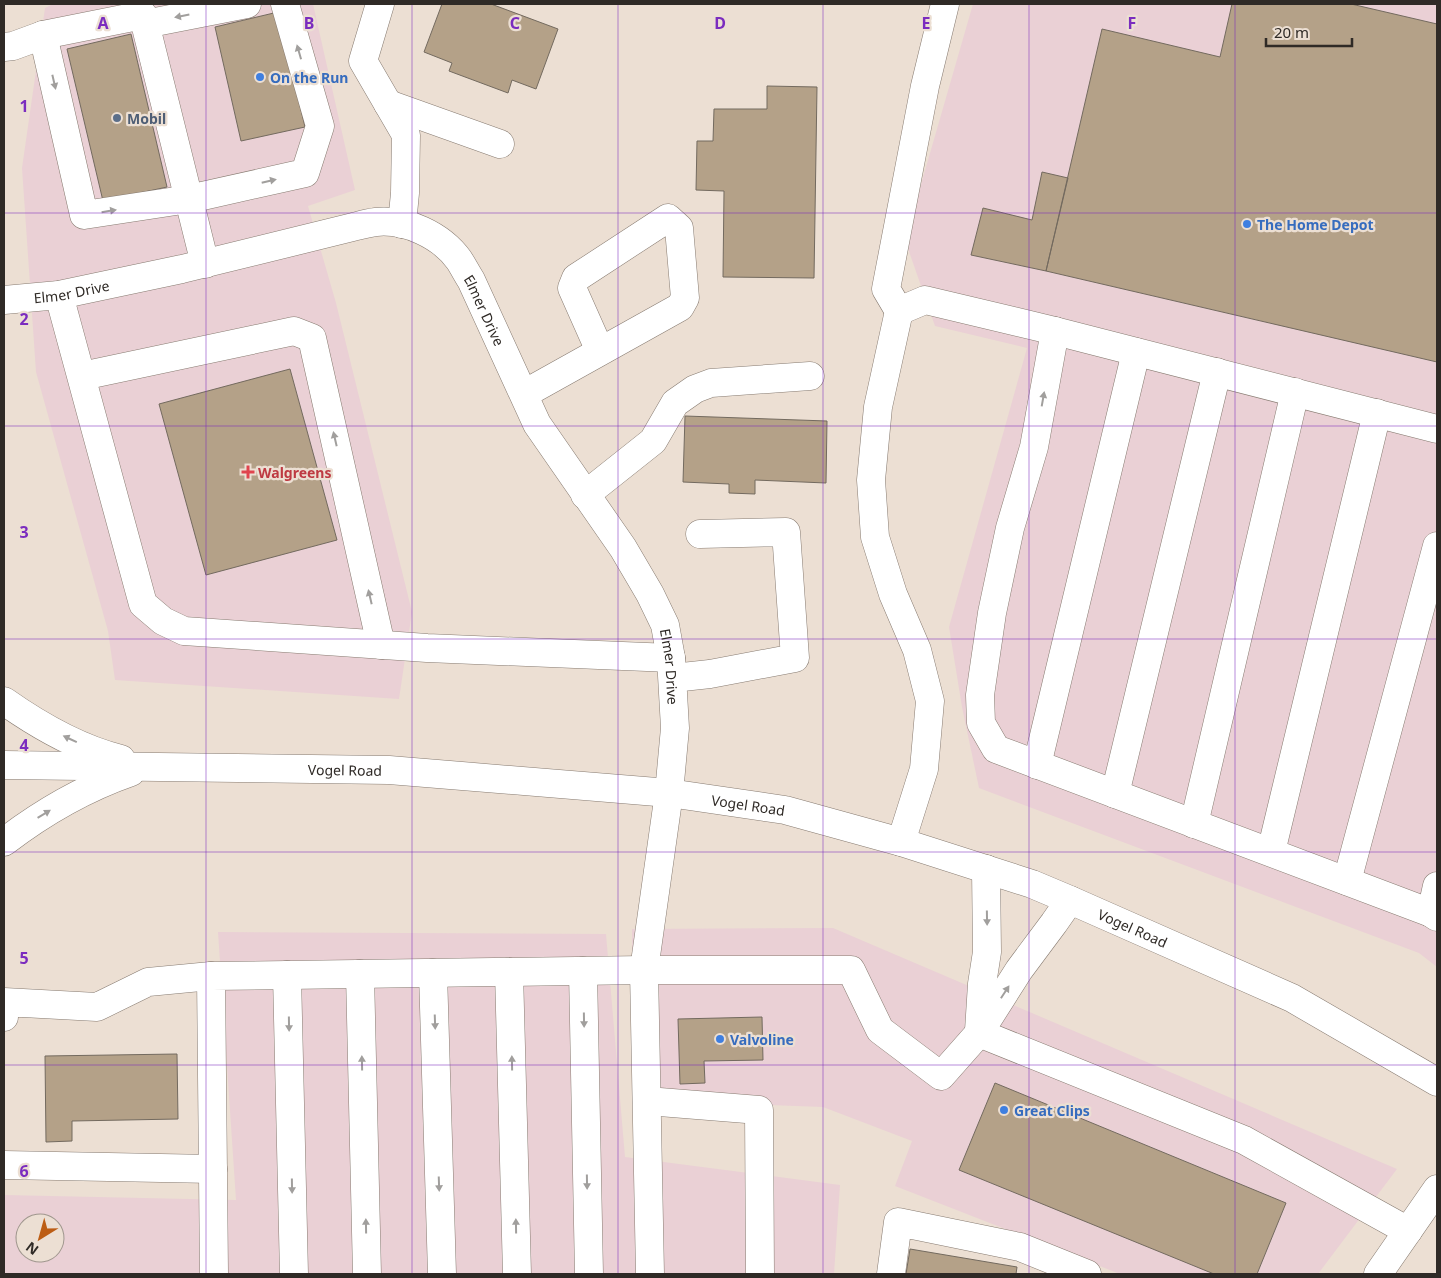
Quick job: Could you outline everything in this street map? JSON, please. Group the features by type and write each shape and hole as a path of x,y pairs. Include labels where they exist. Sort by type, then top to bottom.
{"street":[{"path":"145,24 247,4"},
{"path":"43,35 84,215 189,199 305,172 320,126 285,4"},
{"path":"380,4 363,61 406,134 405,192 402,224"},
{"path":"901,842 924,769 930,700 917,650 893,594 875,538 871,480 878,407 900,311 886,289 925,86 945,4"},
{"path":"4,47 13,46 43,35 143,15 205,264"},
{"path":"388,104 500,144"},
{"path":"524,394 680,306 685,298 679,228 668,218 576,278 572,288 600,351"},
{"name":"Elmer Drive","path":"4,300 59,296 205,264 378,222 402,224 422,230 442,242 458,259 470,280 537,424 623,548 650,594 665,625 672,668 675,728 669,793 644,970 650,1274"},
{"path":"59,296 143,604 163,621 184,631 672,668 710,674 795,658 786,532 700,534"},
{"path":"900,311 925,300 1055,331 1437,429"},
{"path":"82,376 294,331 312,338 381,645"},
{"path":"1055,331 1034,447 1010,528 992,613 980,695 981,723 996,749 1434,915 1437,886"},
{"path":"1037,765 1136,352"},
{"path":"1115,794 1217,372"},
{"path":"585,495 653,441 676,403 695,389 711,383 810,376"},
{"path":"1194,824 1295,392"},
{"path":"1271,852 1377,413"},
{"path":"1347,881 1437,546"},
{"path":"4,701 30,719 67,738 106,755 149,766"},
{"name":"Vogel Road","path":"4,765 389,770 669,793 786,810 901,842 1032,884 1292,998 1437,1082"},
{"path":"4,842 28,824 65,801 105,781 149,766"},
{"path":"979,1033 982,984 987,952 986,869"},
{"path":"4,1017 4,1002 97,1007 148,982 211,976 644,970 851,970 880,1030 941,1076 979,1033 1019,970 1070,900"},
{"path":"584,971 589,1274"},
{"path":"509,972 517,1274"},
{"path":"433,973 442,1274"},
{"path":"360,974 367,1274"},
{"path":"287,975 294,1274"},
{"path":"211,976 214,1274"},
{"path":"979,1033 1244,1140 1408,1231"},
{"path":"647,1101 759,1110 760,1274"},
{"path":"4,1165 213,1169"},
{"path":"1378,1274 1437,1189"},
{"path":"891,1274 898,1222 1020,1247 1087,1274"}],"shaded area":[{"path":"53,4 313,4 355,190 308,206 336,303 412,612 399,699 115,680 108,631 36,372 22,168 45,8"},
{"path":"973,4 1437,4 1437,967 1419,953 979,788 962,707 949,627 1027,348 935,326 905,240"},
{"path":"833,928 1397,1169 1318,1274 1120,1274 895,1186 912,1141 823,1107 633,1100 632,929"},
{"path":"218,932 606,934 625,1157 840,1185 834,1274 4,1274 4,1195 236,1200"}],"building":[{"path":"442,4 491,4 558,29 536,89 512,80 508,93 449,71 452,63 424,52"},
{"name":"The Home Depot","path":"1232,4 1351,4 1437,24 1437,362 1046,271 1102,29 1220,57"},
{"name":"On the Run","path":"278,12 305,127 241,141 215,27"},
{"name":"Mobil","path":"131,34 167,187 103,201 67,49"},
{"path":"767,86 817,87 814,278 723,277 724,191 696,190 697,141 713,141 714,109 767,109"},
{"path":"1042,172 1068,178 1046,271 971,255 983,208 1032,220"},
{"name":"Walgreens","path":"290,369 337,540 206,575 159,404"},
{"path":"685,416 827,421 826,483 755,480 755,494 729,493 729,484 683,482"},
{"name":"Valvoline","path":"762,1017 763,1060 704,1061 705,1083 680,1084 678,1019"},
{"path":"177,1054 178,1119 72,1121 72,1141 46,1142 45,1056"},
{"path":"995,1083 1286,1203 1257,1274 1214,1274 959,1170"},
{"path":"910,1249 1017,1267 1016,1274 906,1274"}],"place":[{"name":"On the Run","path":"260,77"},
{"name":"Mobil","path":"117,118"},
{"name":"The Home Depot","path":"1247,224"},
{"name":"Walgreens","path":"248,472"},
{"name":"Valvoline","path":"720,1039"},
{"name":"Great Clips","path":"1004,1110"}]}
